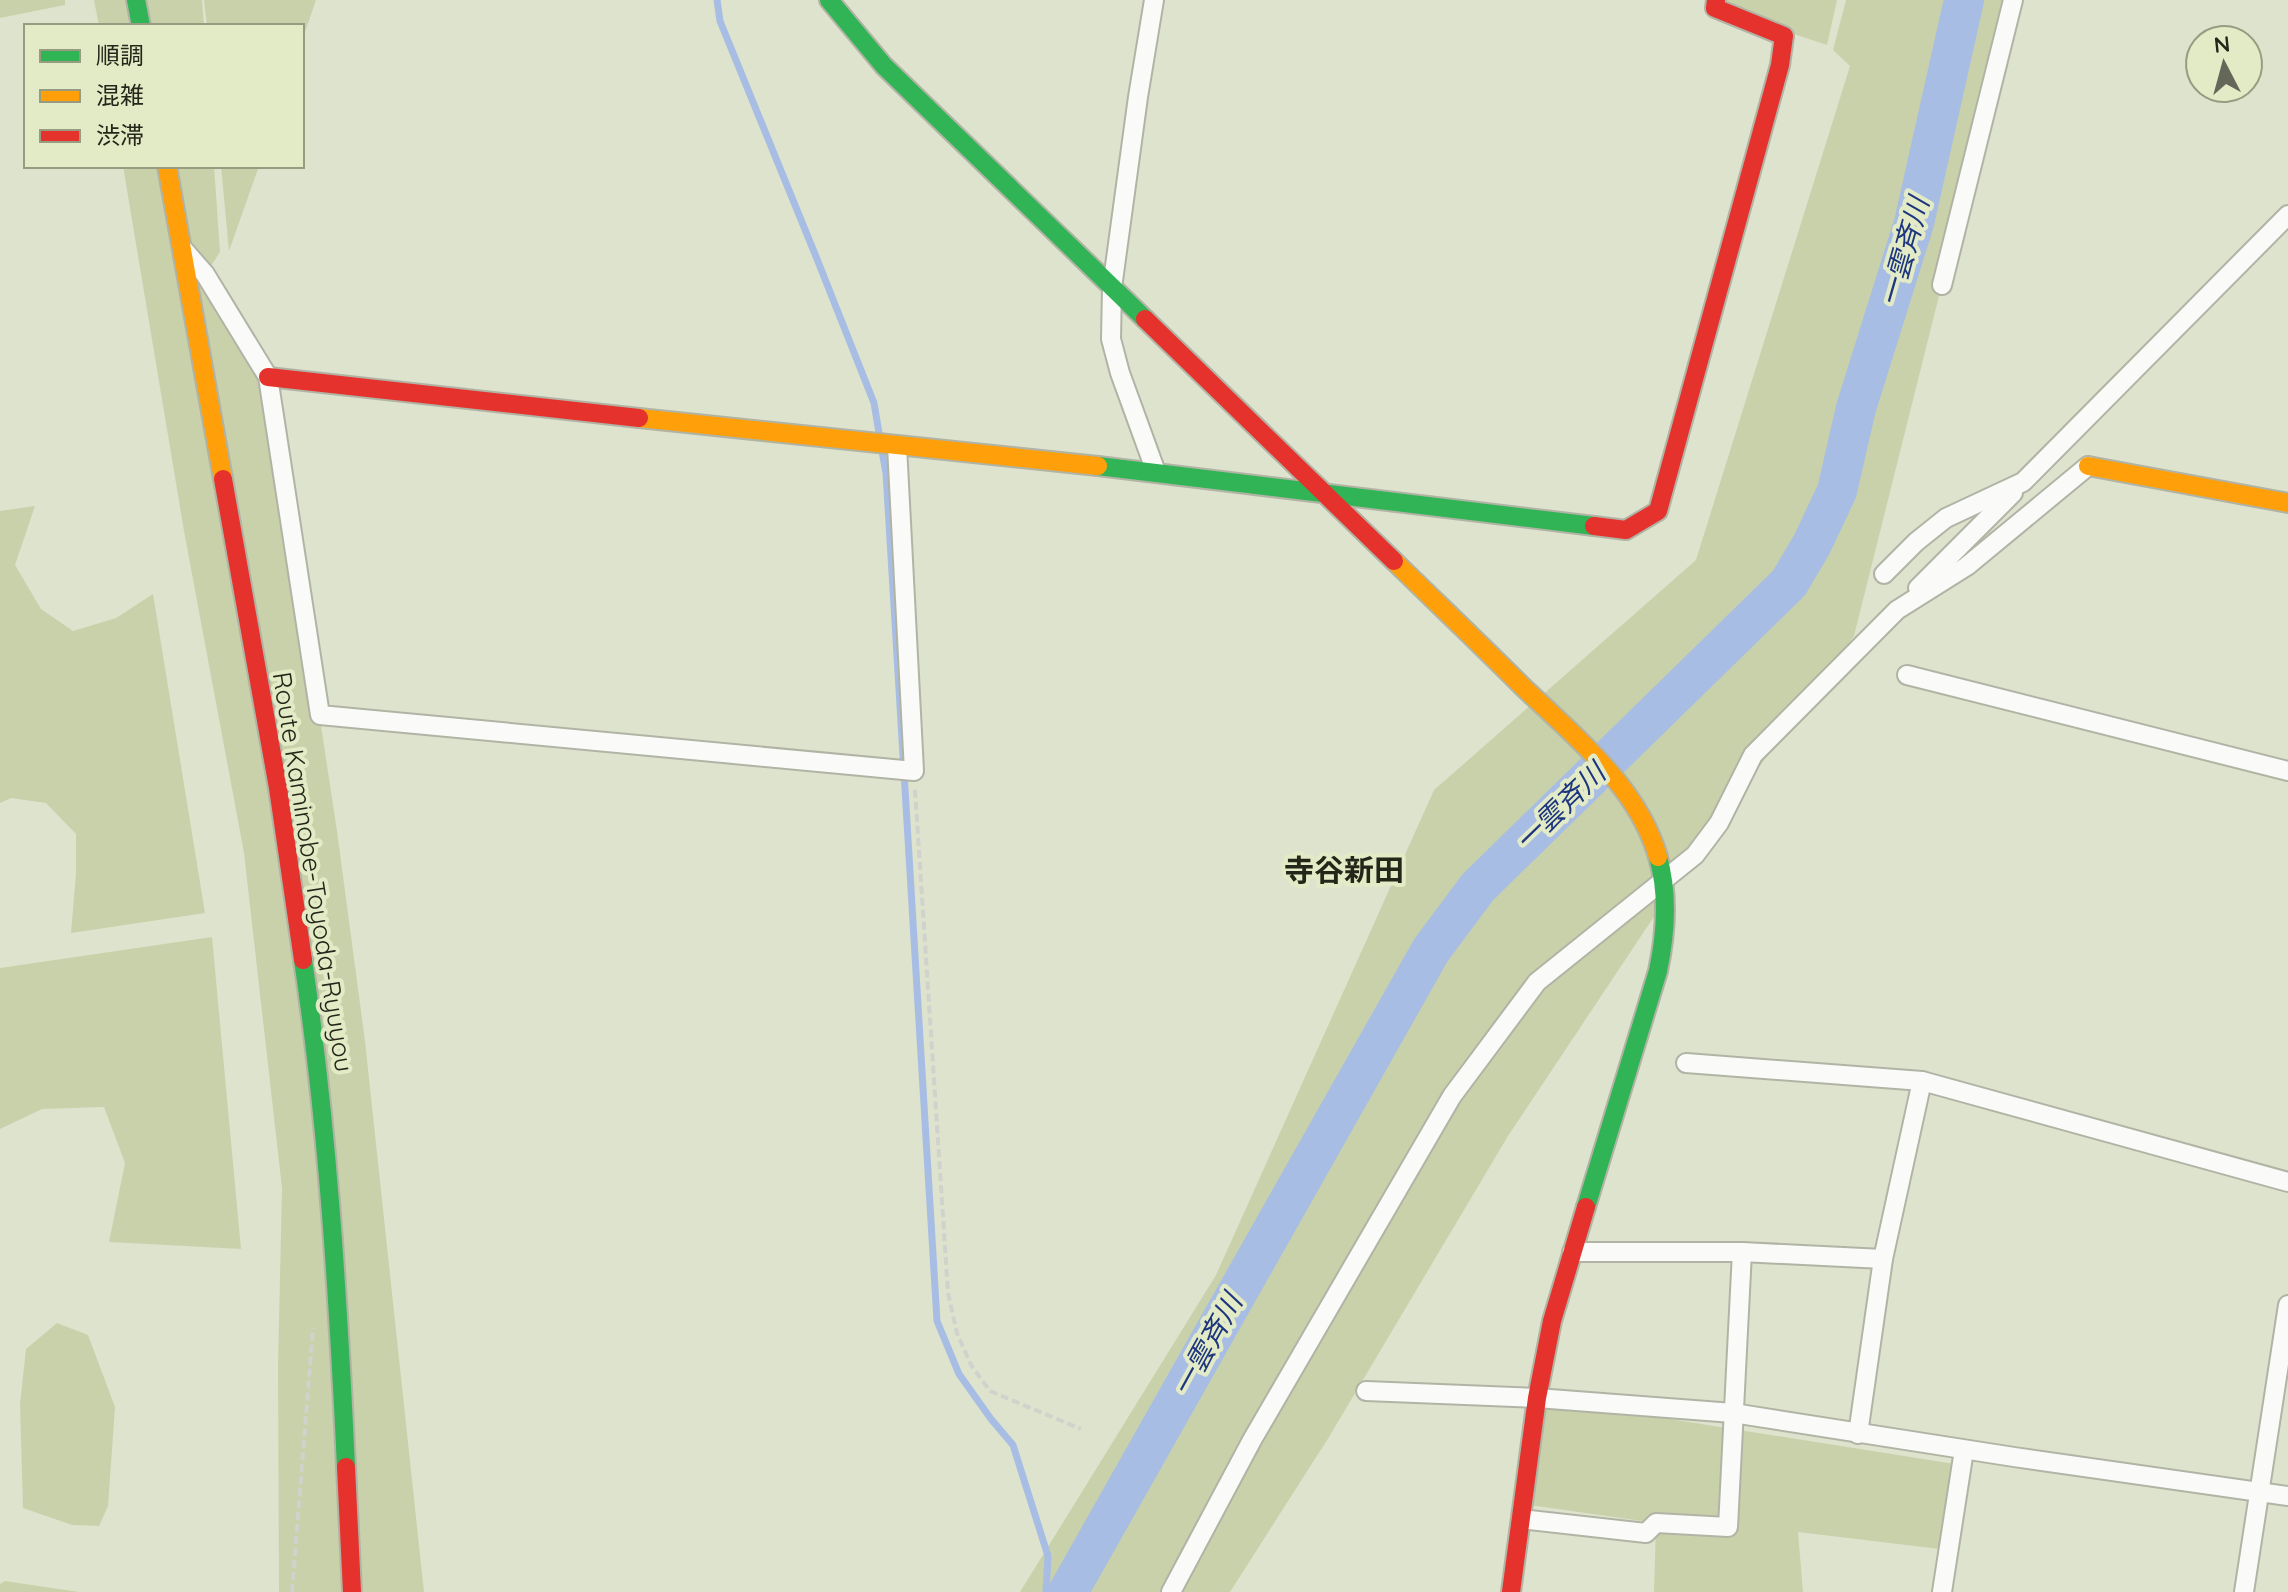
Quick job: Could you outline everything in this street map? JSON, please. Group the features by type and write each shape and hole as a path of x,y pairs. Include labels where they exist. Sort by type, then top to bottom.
{"street":[{"path":"136,0 141,24"},
{"path":"829,0 884,66 1599,760 1629,798 1656,849 1666,908 1665,940 1552,1321 1537,1398 1511,1592"},
{"path":"1154,0 1112,288 1111,339 1156,472"},
{"path":"268,377 1156,472 1626,530 1658,511 1780,65 1784,36 1715,8 1716,0"},
{"path":"1942,285 2013,0"},
{"name":"Route Kaminobe-Toyoda-Ryuyou","path":"167,168 278,788 317,1053 338,1300 352,1592"},
{"path":"1171,1592 1260,1427 1452,1096 1537,982 1695,855 1719,823 1753,755 2288,215"},
{"path":"182,248 205,274 268,377 320,715 914,771 897,446"},
{"path":"1897,610 1967,566 2088,466 2288,503"},
{"path":"1884,574 1946,518 2023,482"},
{"path":"1907,675 2288,771"},
{"path":"1686,1063 1922,1081 2288,1182"},
{"path":"1858,1434 1883,1259 1922,1081"},
{"path":"1572,1252 1742,1252 1883,1259"},
{"path":"1521,1519 1646,1533 1656,1523 1728,1527 1742,1252"},
{"path":"2244,1592 2288,1305"},
{"path":"1366,1391 1537,1398 1733,1413 1964,1450 2288,1496"},
{"path":"1942,1592 1964,1450"},
{"path":"2247,1568 2253,1592"}],"path":[{"path":"914,771 948,1293 957,1333 971,1365 990,1391 1081,1429"},
{"path":"292,1592 314,1320"}],"green space":[{"path":"0,0 65,0 65,5 0,18"},
{"path":"94,0 202,0 204,24 99,24"},
{"path":"204,0 316,0 304,35 304,24 207,24"},
{"path":"1716,0 1837,0 1827,45 1715,8"},
{"path":"1846,0 2013,0 1854,636 1695,855 1508,1136 1329,1437 1230,1592 1020,1592 1216,1275 1434,790 1696,560 1850,66 1833,50"},
{"path":"123,168 214,168 220,252 205,275 268,377 337,831 365,1041 424,1592 279,1592 278,1366 282,1188 244,853 184,531"},
{"path":"221,168 258,168 229,251"},
{"path":"35,506 15,565 41,609 73,631 116,618 153,594 205,913 71,933 76,834 46,803 11,798 0,803 0,511"},
{"path":"212,937 241,1249 109,1242 125,1163 104,1107 42,1109 0,1129 0,968"},
{"path":"57,1323 88,1335 115,1407 108,1506 99,1526 72,1525 23,1508 20,1404 26,1349"},
{"path":"1537,1398 1961,1465 1948,1550 1798,1532 1803,1592 1654,1592 1656,1523 1523,1504"},
{"path":"5,1581 79,1592 0,1592 0,1584"}],"waterway":[{"path":"717,0 720,21 874,403 880,439"},
{"name":"一雲斉川","path":"1068,1592 1431,950 1478,887 1789,583 1812,544 1837,491 1856,408 1914,223 1964,0"},
{"path":"882,451 886,473 937,1321 959,1374 1013,1445 1048,1556 1046,1592"}],"traffic: fast":[{"path":"136,0 141,24"},
{"path":"829,0 884,66 1145,319"},
{"path":"1098,466 1594,526"},
{"path":"1586,1207 1658,971 1665,914 1664,886 1658,857"},
{"path":"303,960 331,1213 346,1467"}],"traffic: slow":[{"path":"167,168 223,479"},
{"path":"639,418 1098,466"},
{"path":"2088,466 2288,503"},
{"path":"1394,561 1602,763 1635,807 1649,831 1658,857"}],"traffic: jam":[{"path":"1594,526 1626,530 1658,511 1780,65 1784,36 1715,8 1716,0"},
{"path":"1145,319 1394,561"},
{"path":"268,377 639,418"},
{"path":"223,479 278,788 303,960"},
{"path":"1511,1592 1537,1398 1552,1321 1586,1207"},
{"path":"346,1467 352,1592"}],"district":[{"name":"寺谷新田","path":"1344,871"}]}
